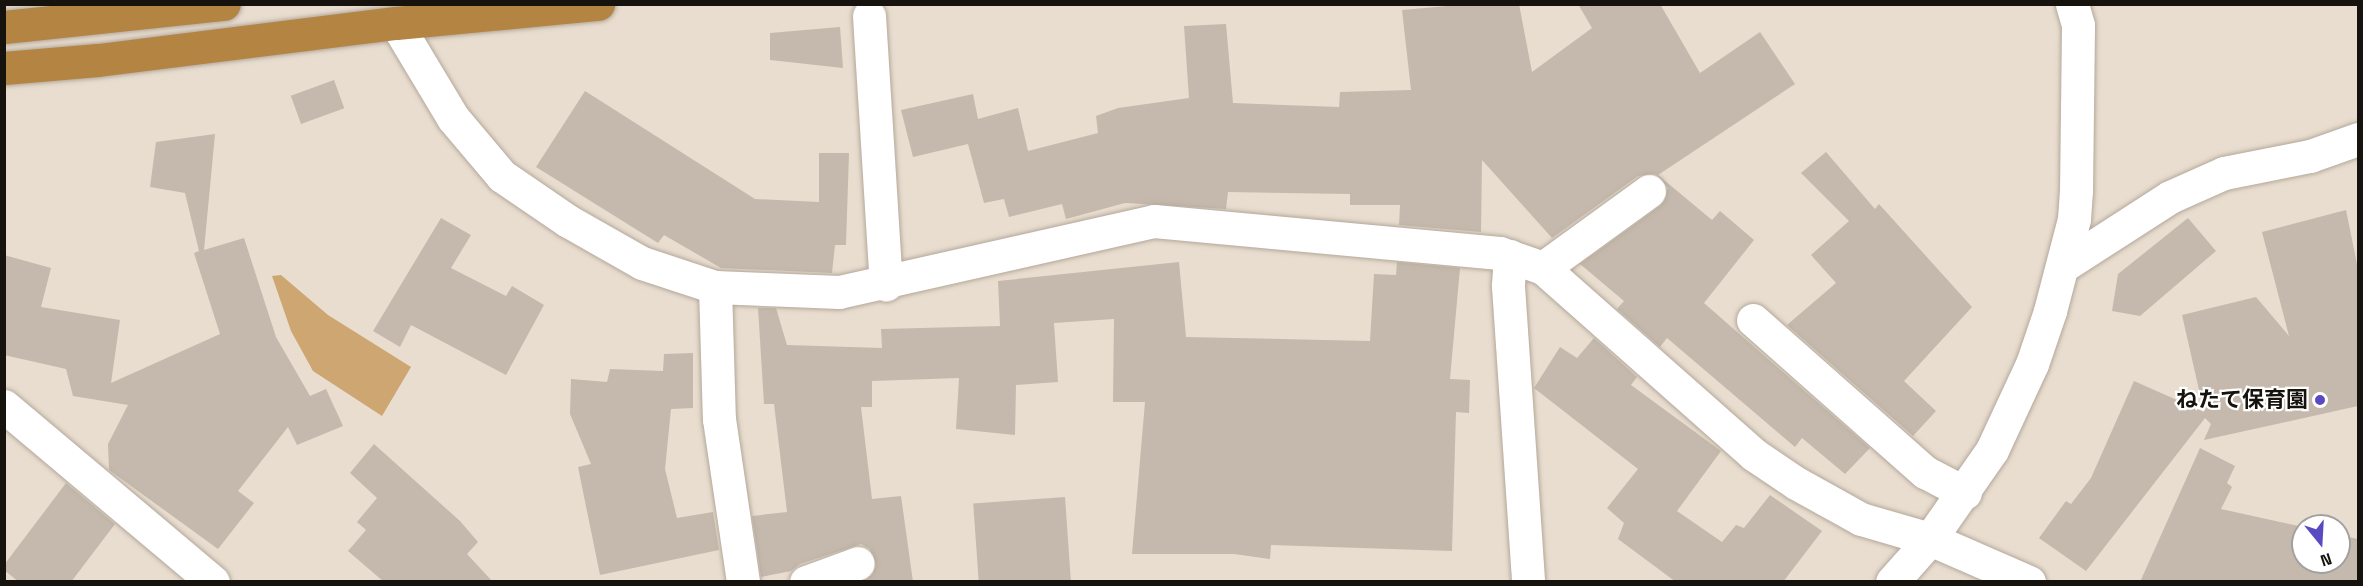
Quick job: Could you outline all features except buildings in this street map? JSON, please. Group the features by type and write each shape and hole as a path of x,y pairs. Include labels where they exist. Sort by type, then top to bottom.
{"highway":[{"path":"4,27 224,4"},
{"path":"4,68 98,60 396,23 598,4"}],"street":[{"path":"1892,582 1930,539 1965,492 2014,407 2063,266 2076,191 2078,11"},
{"path":"869,16 886,284"},
{"path":"396,23 453,118 502,176 567,221 642,263 715,287 839,292 886,284 1154,222 1510,256 1543,268 1754,454 1861,519 1930,539 2029,582"},
{"path":"4,79 98,60"},
{"path":"2063,266 2170,197 2223,173 2310,156 2358,139"},
{"path":"1543,268 1649,191"},
{"path":"1510,256 1508,286 1528,582"},
{"path":"715,287 719,419 743,582"},
{"path":"1754,320 1925,472 1965,492"},
{"path":"4,406 213,582"},
{"path":"806,582 858,563"}],"shaded area":[{"path":"281,275 328,315 411,367 382,416 313,371 291,331 272,276"}],"place":[{"name":"ねたて保育園","path":"2320,400"}]}
